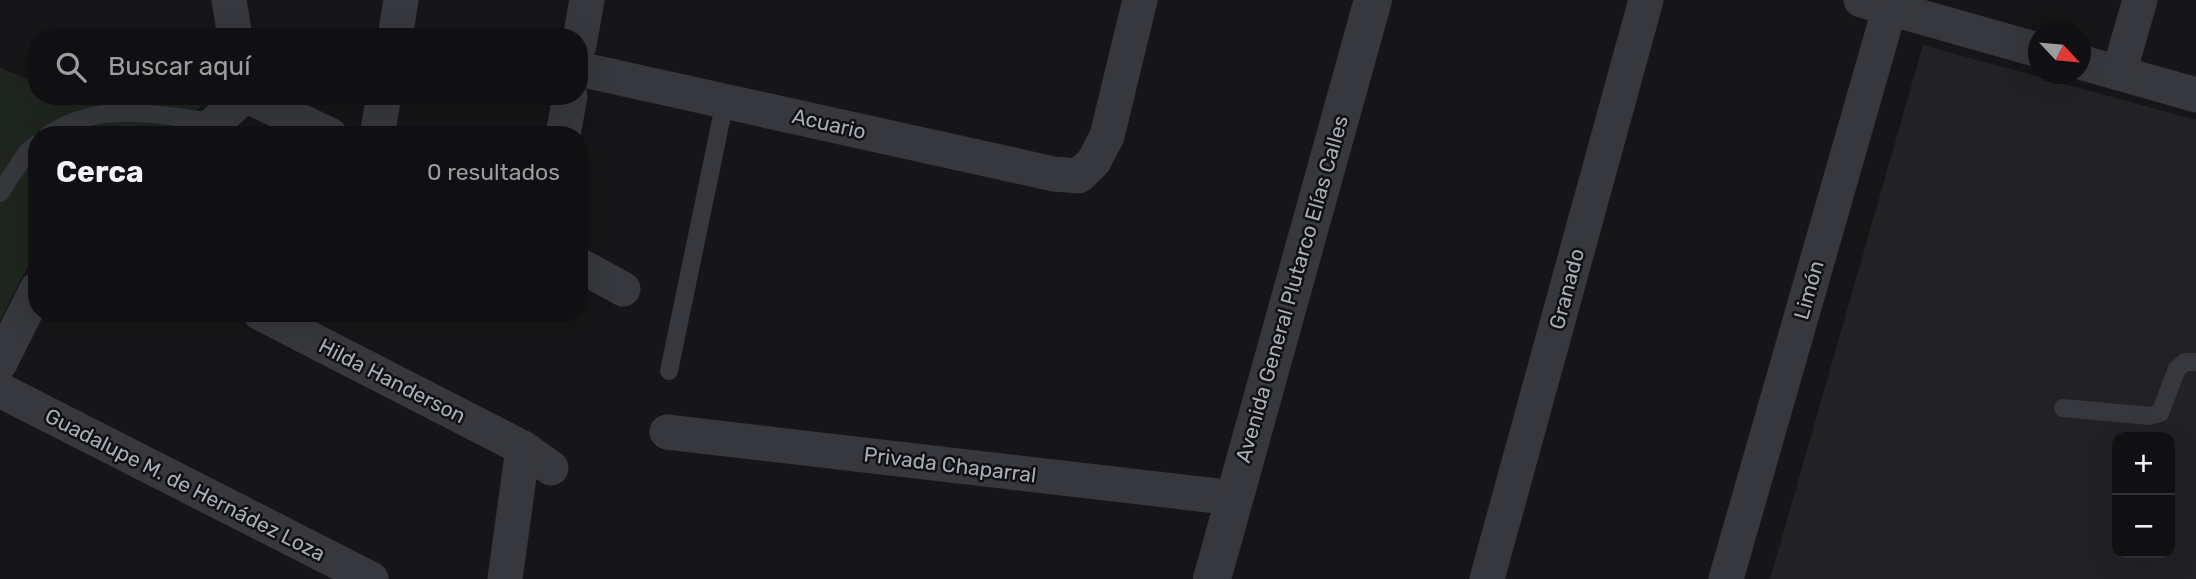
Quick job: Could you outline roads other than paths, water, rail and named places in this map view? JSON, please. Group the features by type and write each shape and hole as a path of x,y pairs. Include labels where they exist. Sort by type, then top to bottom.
{"street":[{"path":"229,0 234,28"},
{"path":"396,28 401,0"},
{"path":"582,28 587,0"},
{"name":"Avenida General Plutarco Elías Calles","path":"1212,579 1373,0"},
{"name":"Granado","path":"1487,579 1646,0"},
{"path":"2119,73 2140,0"},
{"name":"Acuario","path":"588,71 1054,174 1079,176 1094,162 1107,136 1138,1"},
{"path":"1881,3 2028,47"},
{"name":"Limón","path":"1726,579 1881,3"},
{"path":"2091,65 2196,95"},
{"path":"212,126 236,105"},
{"path":"265,105 311,126"},
{"path":"379,126 382,105"},
{"path":"565,126 568,105"},
{"path":"588,270 623,289"},
{"path":"0,363 28,307"},
{"name":"Hilda Handerson","path":"278,322 523,448 551,468"},
{"name":"Guadalupe M. de Hernádez Loza","path":"0,390 371,579"},
{"name":"Privada Chaparral","path":"667,432 1234,498"},
{"path":"505,579 523,448"}],"lane":[{"path":"669,371 725,101"},
{"path":"62,126 97,114 140,114 200,126"},
{"path":"0,193 28,151"},
{"path":"2063,408 2150,416 2160,413 2177,369 2185,362 2196,362"}]}
